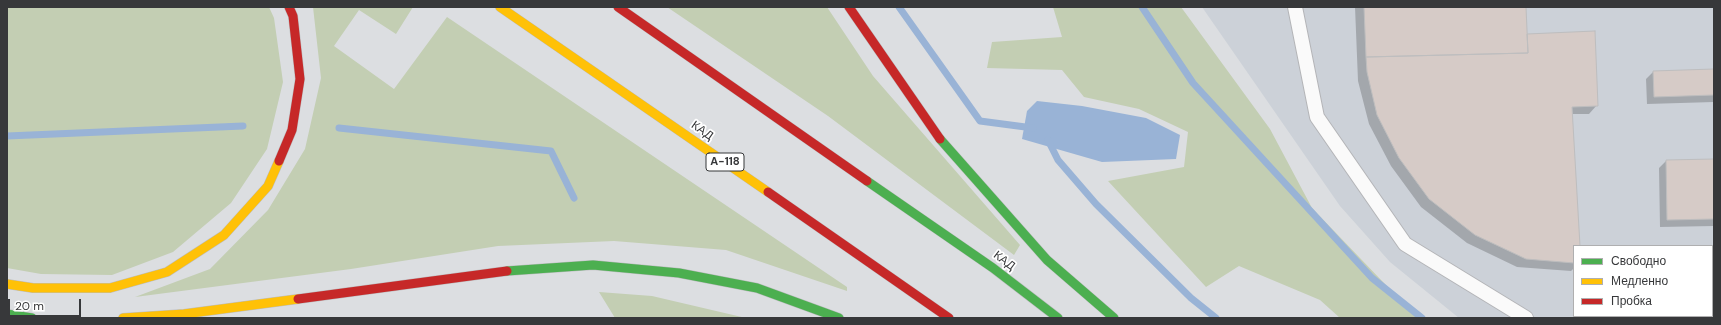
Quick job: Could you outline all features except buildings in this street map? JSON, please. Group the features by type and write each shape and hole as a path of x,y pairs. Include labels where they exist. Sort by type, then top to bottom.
{"main road":[{"path":"7,284 33,288 110,288 167,272 224,235 268,186 292,130 300,79 293,16 289,7"},
{"name":"КАД","path":"500,7 949,318"},
{"name":"КАД","path":"618,7 993,268 1058,318"},
{"path":"849,7 946,147 1047,260 1114,318"},
{"path":"124,318 184,314 524,269 593,266 679,273 757,288 839,318"},
{"path":"7,314 32,318"}],"lane":[{"path":"1295,7 1317,117 1405,244 1526,318"}],"shaded area":[{"path":"1202,7 1714,7 1714,318 1459,318 1390,262 1340,206"}],"green space":[{"path":"7,7 269,7 274,18 283,82 267,149 231,203 173,252 112,275 41,274 7,268"},
{"path":"313,7 413,7 396,34 359,10 334,46 394,89 447,17 847,287 847,291 726,250 614,241 498,246 351,269 135,297 210,269 268,210 305,149 321,78"},
{"path":"667,7 827,7 873,76 1020,245 1014,255 828,116"},
{"path":"1053,7 1181,7 1270,129 1312,208 1407,307 1422,318 1340,318 1320,300 1239,266 1206,287 1108,181 1184,167 1188,132 1139,109 1084,97 1062,70 987,68 992,42 1062,37"},
{"path":"599,292 652,296 746,318 615,318"}],"water":[{"path":"1037,101 1082,106 1146,118 1180,135 1176,159 1102,162 1022,139 1027,111"}],"waterway":[{"path":"899,7 980,121 1033,128"},
{"path":"1142,7 1193,83 1372,278 1422,318"},
{"path":"7,136 243,126"},
{"path":"339,128 551,151 574,198"},
{"path":"1048,140 1058,160 1096,204 1191,298 1216,318"}],"traffic: fast":[{"path":"940,139 1047,260 1114,318"},
{"path":"867,181 993,268 1058,318"},
{"path":"507,271 593,265 679,273 757,288 839,318"},
{"path":"7,314 32,318"}],"traffic: slow":[{"path":"500,7 768,192"},
{"path":"7,284 33,288 110,288 167,272 224,235 268,186 279,161"},
{"path":"123,318 184,314 298,299"}],"traffic: jam":[{"path":"279,161 292,130 300,79 293,16 289,7"},
{"path":"618,7 867,181"},
{"path":"849,7 940,139"},
{"path":"768,192 949,318"},
{"path":"298,299 507,271"}]}
